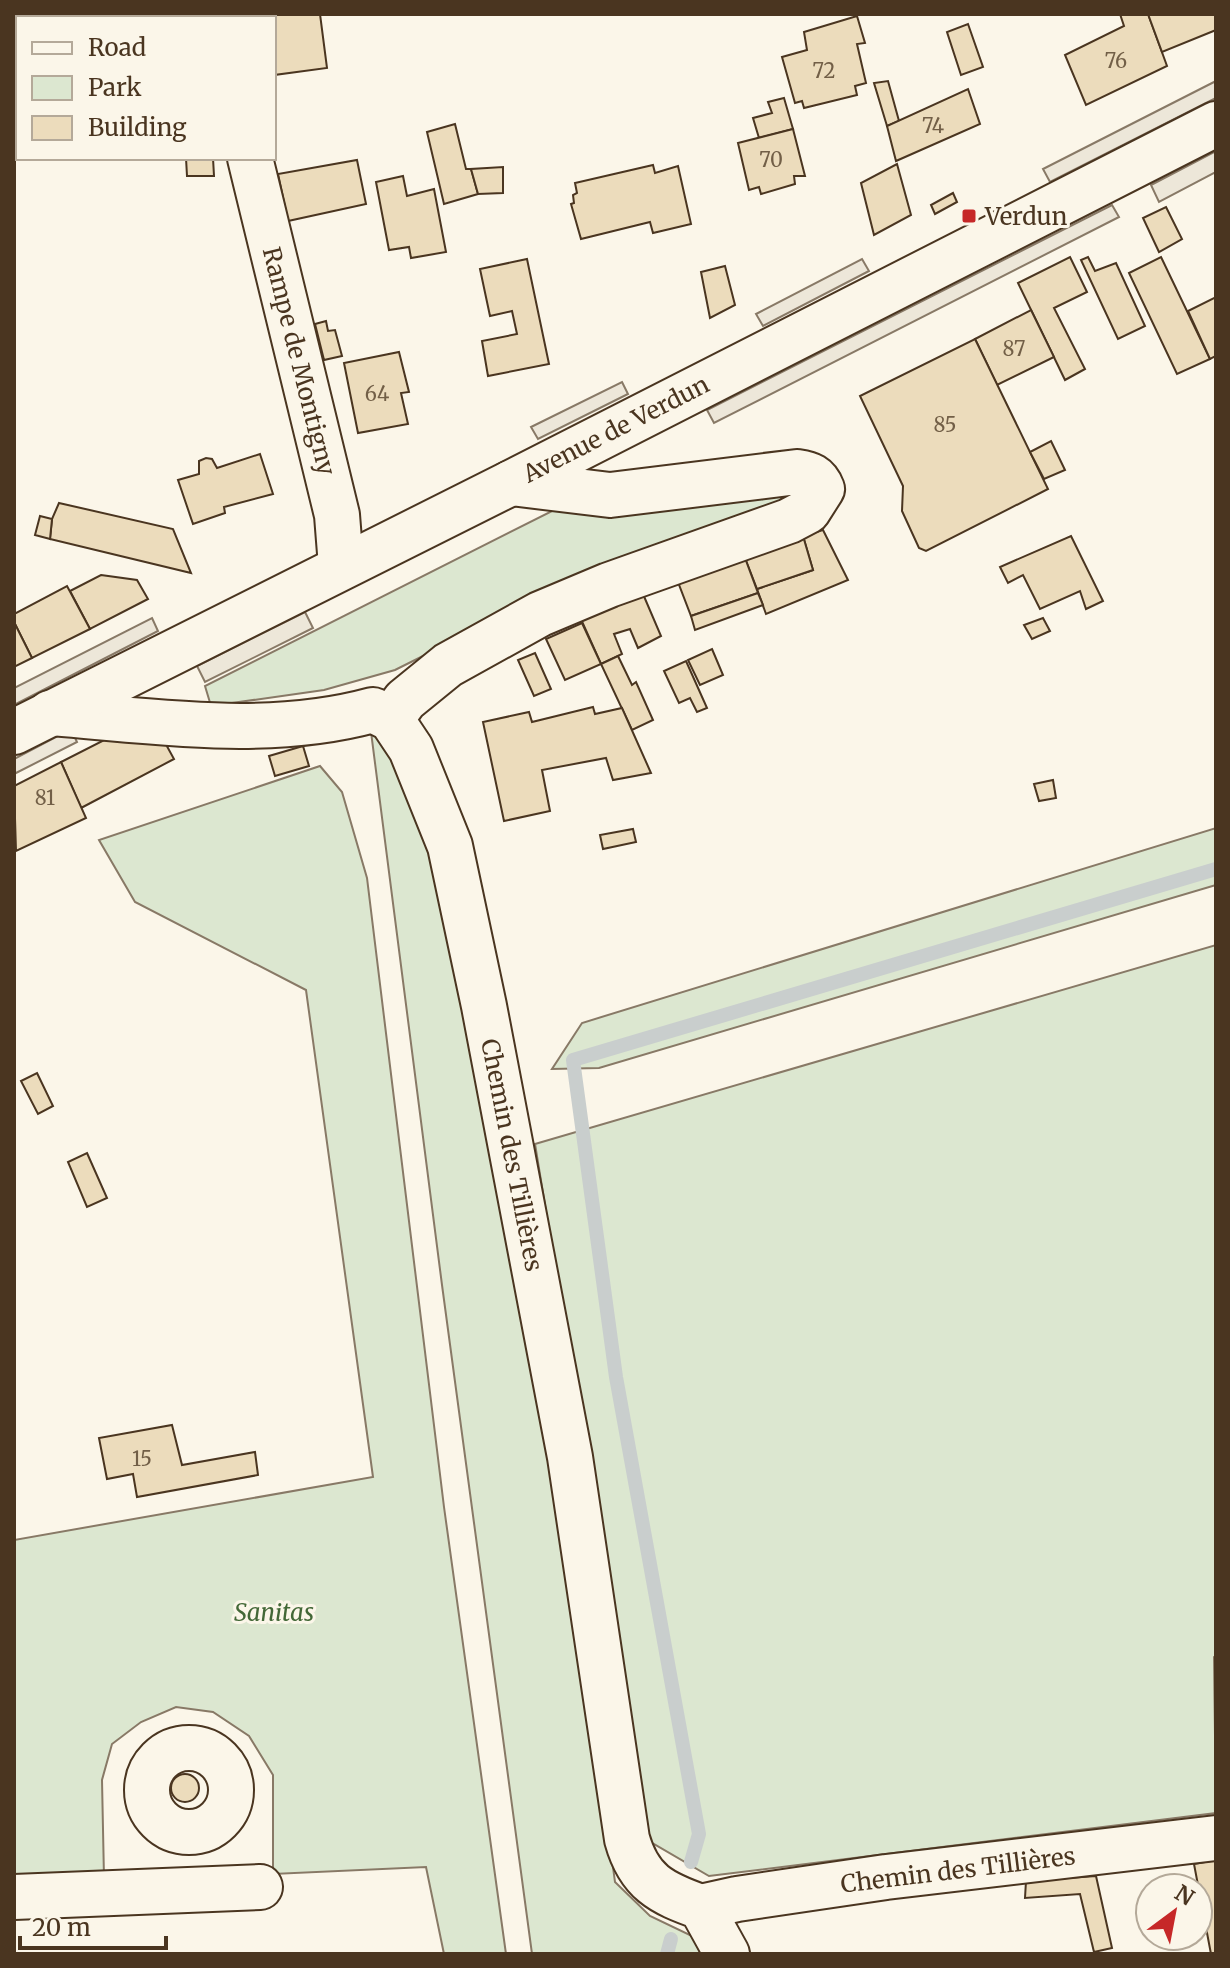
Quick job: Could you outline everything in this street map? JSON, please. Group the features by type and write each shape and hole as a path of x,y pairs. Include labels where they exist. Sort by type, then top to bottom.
{"street":[{"name":"Avenue de Verdun","path":"32,722 511,483 1216,124"},
{"name":"Rampe de Montigny","path":"250,160 337,515 341,566"},
{"path":"32,722 225,727 306,724 338,720 373,710 391,719 405,700 448,665 540,614 609,585 789,521 808,511 822,489 818,479 797,472 610,495 511,483"},
{"name":"Chemin des Tillières","path":"391,719 411,749 450,846 484,1006 570,1457 627,1839 641,1873 674,1898 701,1907 871,1879 1216,1838"},
{"path":"169,1890 186,1832"},
{"path":"14,1897 260,1887"},
{"path":"701,1907 727,1954"}],"green space":[{"path":"796,489 785,501 471,632 395,670 324,690 211,706 205,686 558,508"},
{"path":"370,724 392,740 433,854 569,1541 615,1882 650,1916 692,1936 701,1954 532,1954"},
{"name":"Sanitas","path":"320,766 342,792 367,878 444,1507 506,1954 444,1954 426,1867 273,1874 273,1775 249,1736 213,1712 176,1707 141,1722 112,1744 102,1780 104,1878 14,1881 14,1540 373,1477 306,990 135,902 99,840"},
{"path":"1216,828 1216,885 599,1068 552,1069 582,1023"},
{"path":"1216,945 1216,1813 709,1876 649,1841 535,1144"}],"shaded area":[{"path":"1216,81 1216,98 1050,182 1043,169"},
{"path":"1216,151 1216,172 1159,202 1151,185"},
{"path":"1112,205 1119,217 714,423 707,410"},
{"path":"862,259 869,271 763,326 756,314"},
{"path":"622,382 628,394 538,439 531,427"},
{"path":"305,612 313,628 205,682 197,666"},
{"path":"152,618 158,631 14,705 14,688"},
{"path":"71,729 77,742 14,774 14,759"}],"building":[{"path":"320,14 327,68 276,75 276,16 259,16"},
{"path":"1120,14 1148,14 1167,66 1086,105 1065,55 1124,26"},
{"path":"1148,14 1216,14 1216,30 1162,52"},
{"path":"857,16 865,43 857,44 866,83 855,86 857,95 804,108 802,101 795,103 782,57 807,50 804,32"},
{"path":"968,24 983,67 961,75 947,32"},
{"path":"888,81 899,121 887,126 874,83"},
{"path":"968,89 980,124 896,161 887,126"},
{"path":"784,98 793,129 759,138 753,118 772,113 768,102"},
{"path":"455,124 466,169 471,169 478,194 444,204 427,132"},
{"path":"793,129 805,176 794,176 795,184 761,194 759,187 749,190 738,143"},
{"path":"186,160 213,160 214,176 187,176"},
{"path":"357,160 366,204 288,221 278,174"},
{"path":"897,164 911,215 874,235 861,183"},
{"path":"653,165 655,173 678,166 691,224 653,233 650,222 581,239 571,204 574,203 573,195 577,193 575,183"},
{"path":"503,167 503,193 478,194 471,169"},
{"path":"403,176 407,196 434,189 446,252 411,258 409,247 389,250 376,182"},
{"path":"953,193 957,202 935,214 931,205"},
{"path":"1166,207 1182,239 1159,252 1143,218"},
{"path":"1070,257 1087,292 1054,308 1085,369 1065,380 1018,283"},
{"path":"1088,257 1095,271 1116,263 1145,326 1118,339 1081,260"},
{"path":"1161,257 1210,359 1177,374 1129,273"},
{"path":"527,259 549,364 488,376 482,341 517,334 512,311 490,316 480,269"},
{"path":"725,266 735,305 710,318 701,272"},
{"path":"1216,297 1216,356 1210,359 1188,311"},
{"path":"1031,310 1054,357 997,385 975,339"},
{"path":"326,321 328,331 335,330 342,356 324,360 315,324"},
{"path":"975,339 1048,489 926,551 919,548 902,511 903,486 860,396"},
{"path":"399,352 409,392 401,393 408,424 358,433 344,363"},
{"path":"1051,441 1065,470 1044,479 1030,452"},
{"path":"260,454 273,494 224,507 225,513 193,524 178,480 199,474 199,461 206,458 212,459 217,468"},
{"path":"59,503 173,529 191,573 50,539 52,519"},
{"path":"40,516 52,519 50,539 35,535"},
{"path":"823,530 848,580 766,614 757,589 813,570 803,536"},
{"path":"803,536 813,570 757,589 745,558"},
{"path":"1071,536 1103,601 1086,609 1080,591 1040,609 1023,575 1008,583 1000,567"},
{"path":"745,558 758,593 691,616 678,582"},
{"path":"101,575 137,580 148,599 90,629 70,591"},
{"path":"67,586 90,629 32,658 14,622 14,614"},
{"path":"758,593 763,605 695,630 691,616"},
{"path":"643,594 661,636 638,648 630,629 614,634 622,654 601,664 580,617"},
{"path":"1043,618 1050,631 1032,639 1024,625"},
{"path":"14,622 32,658 14,667"},
{"path":"582,623 601,664 565,680 546,639"},
{"path":"712,649 723,675 700,685 688,660"},
{"path":"535,653 551,689 534,696 518,660"},
{"path":"618,656 632,685 636,682 653,720 632,730 601,664"},
{"path":"686,661 707,708 697,712 690,698 679,703 664,671"},
{"path":"593,707 595,714 622,708 651,773 613,780 606,758 542,770 550,811 504,821 483,722 529,712 532,722"},
{"path":"114,735 163,739 174,759 81,808 61,762"},
{"path":"303,746 309,766 275,776 269,756"},
{"path":"61,762 86,818 16,851 14,786"},
{"path":"1053,780 1056,798 1039,801 1034,784"},
{"path":"633,829 636,842 603,849 600,835"},
{"path":"37,1073 53,1106 38,1114 21,1081"},
{"path":"87,1153 107,1198 87,1207 68,1162"},
{"path":"172,1425 182,1465 255,1452 258,1475 137,1497 133,1474 107,1479 99,1438"},
{"path":"185,1774 195,1778 199,1788 195,1798 185,1802 175,1798 171,1788 175,1778"},
{"path":"1216,1860 1216,1954 1211,1952 1214,1952 1214,1872 1196,1872 1194,1864"},
{"path":"1096,1876 1112,1948 1094,1952 1080,1894 1025,1898 1026,1881"}],"waterway":[{"path":"691,1862 699,1834 616,1377 573,1060 1216,869"},
{"path":"667,1954 671,1939"}],"place":[{"name":"Verdun","path":"969,216"}]}
